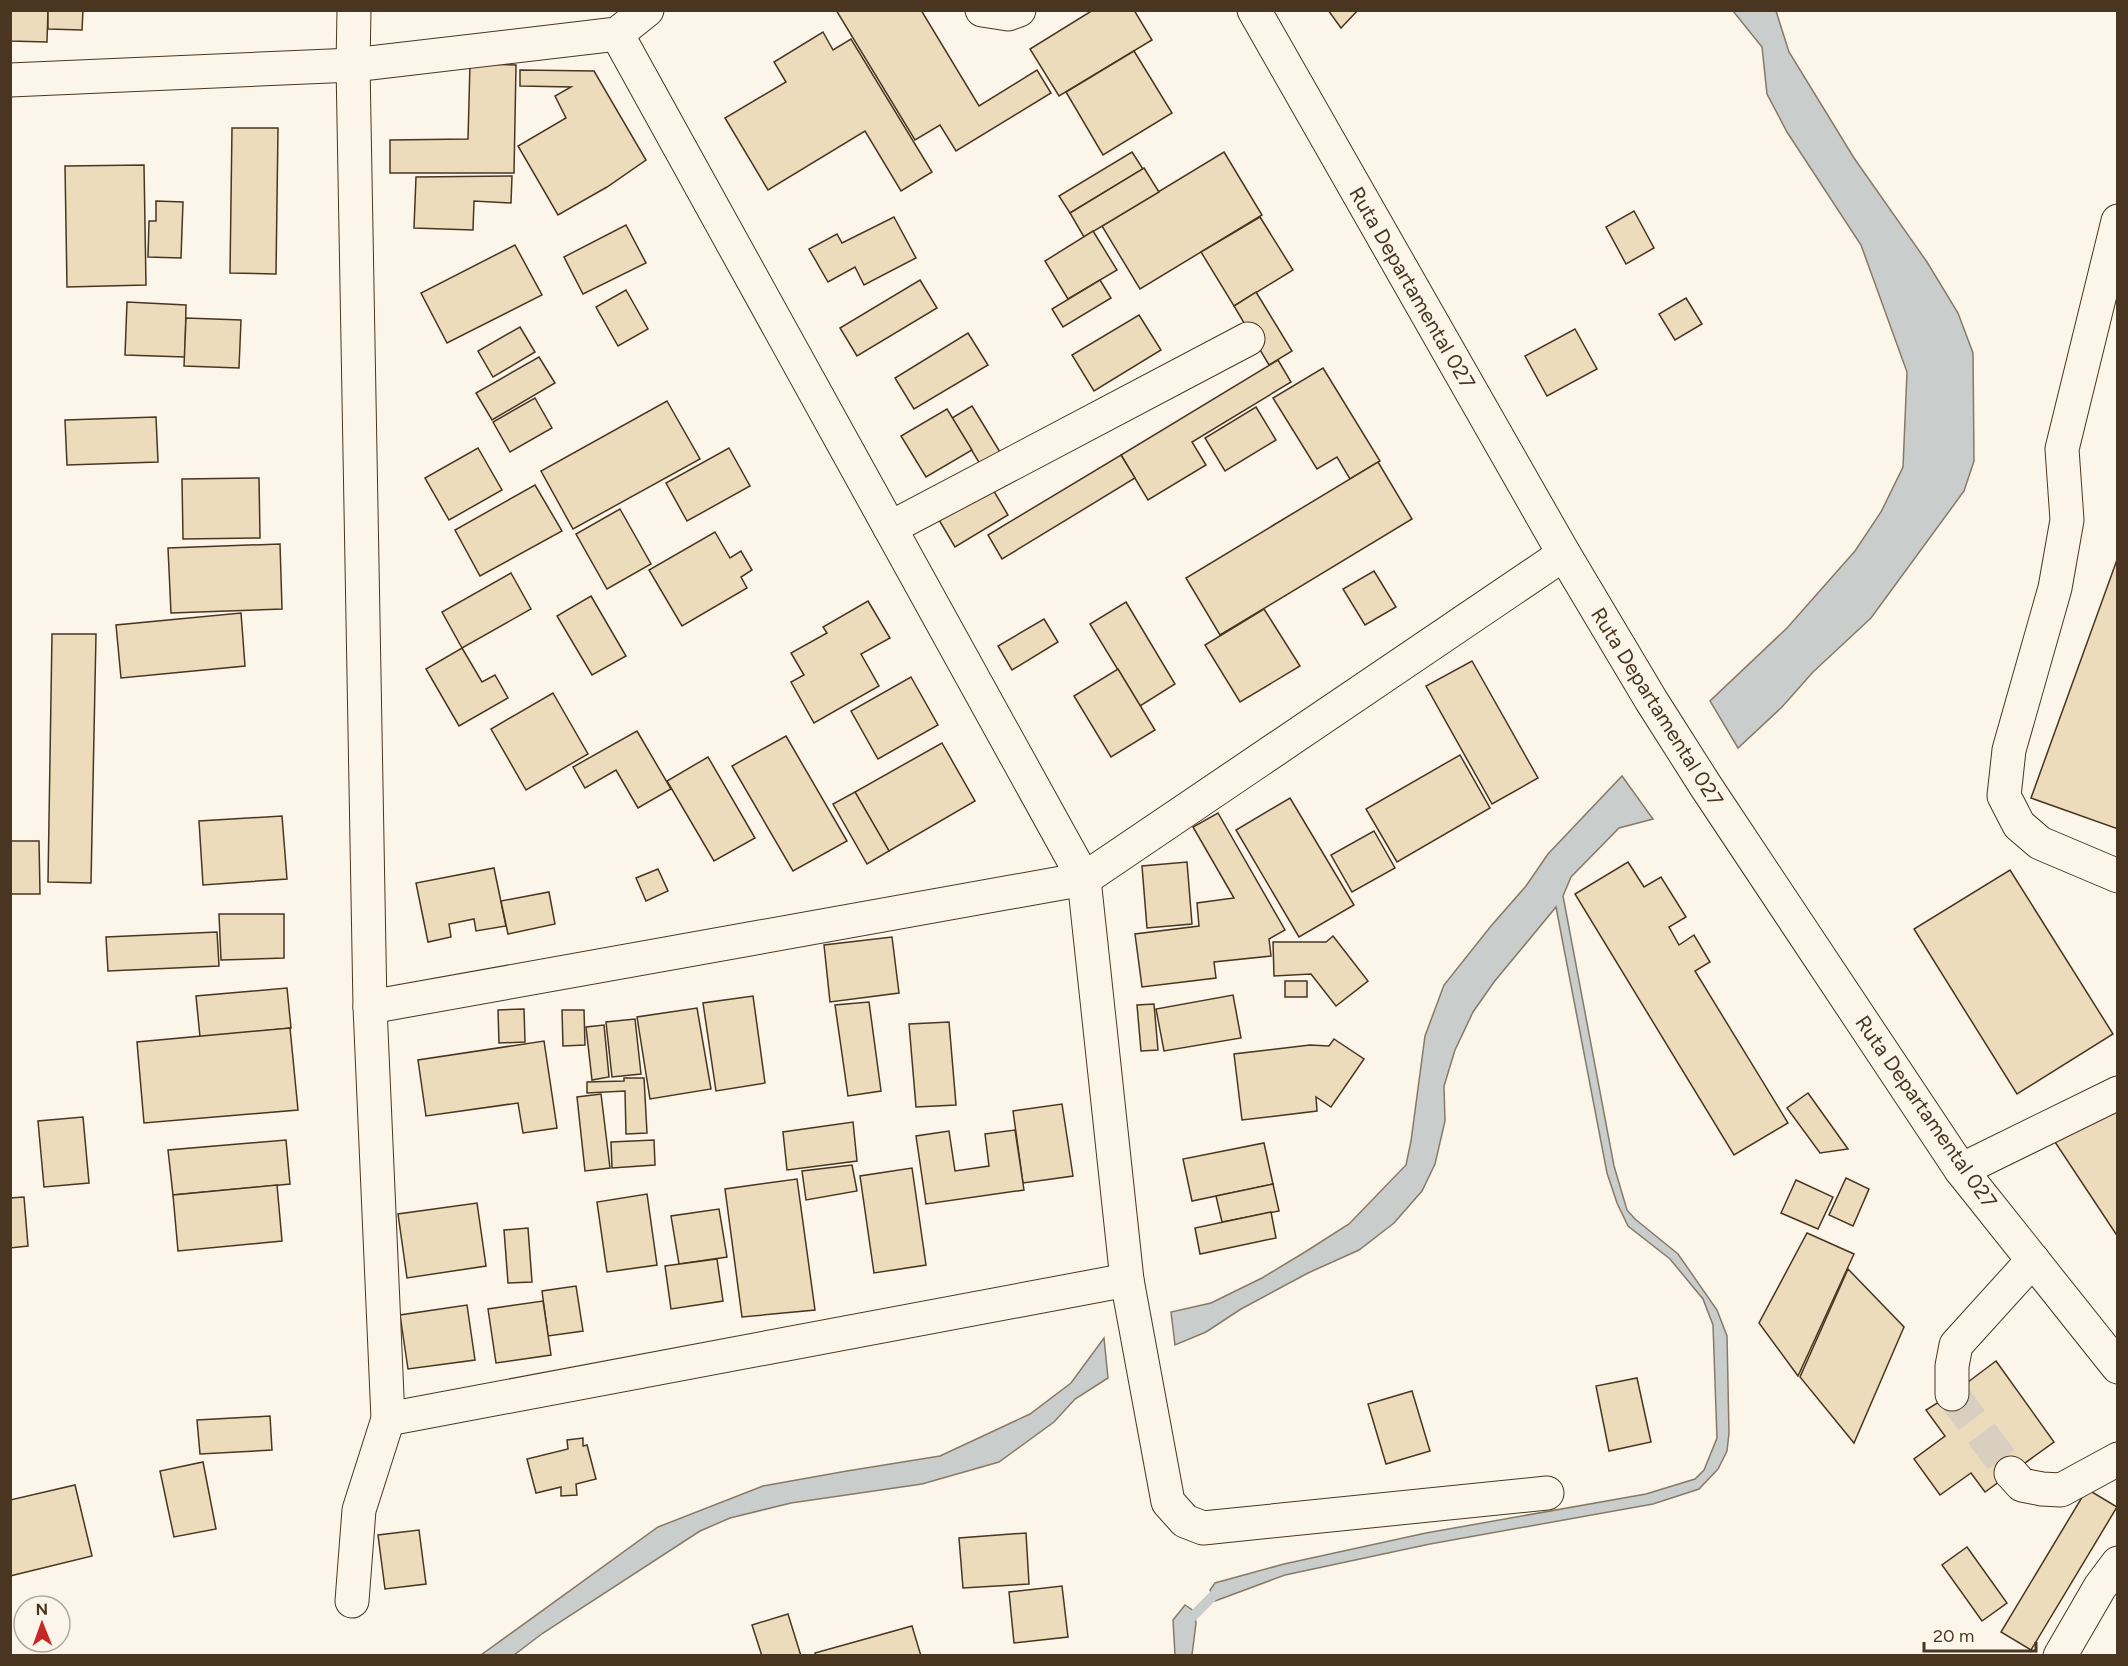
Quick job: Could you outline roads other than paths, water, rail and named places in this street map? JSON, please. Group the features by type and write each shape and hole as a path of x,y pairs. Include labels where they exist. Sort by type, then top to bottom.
{"street":[{"path":"352,1601 359,1510 388,1419 370,1007 353,65 354,10"},
{"path":"10,80 353,65 617,33 647,10"},
{"path":"982,10 1008,14 1019,10"},
{"name":"Ruta Departamental 027","path":"1254,11 1564,554 1651,700 1705,785 1961,1170 2118,1367"},
{"path":"617,33 1084,879 1127,1280 1168,1502 1185,1521 1203,1528 1547,1492"},
{"path":"2118,221 2062,449 2067,520 2055,588 2009,750 2004,796 2019,825 2040,843 2118,876"},
{"path":"890,528 1248,339"},
{"path":"370,1007 1084,879 1564,554"},
{"path":"1961,1170 2118,1093"},
{"path":"1952,1394 1952,1366 1956,1345 2032,1260"},
{"path":"388,1419 1127,1280"},
{"path":"2011,1473 2022,1485 2042,1490 2061,1490 2118,1459"},
{"path":"2060,1656 2100,1587 2118,1563"}],"waterway":[{"path":"1187,1622 1222,1587"}],"tunnel":[{"path":"1952,1394 2011,1473"}]}
